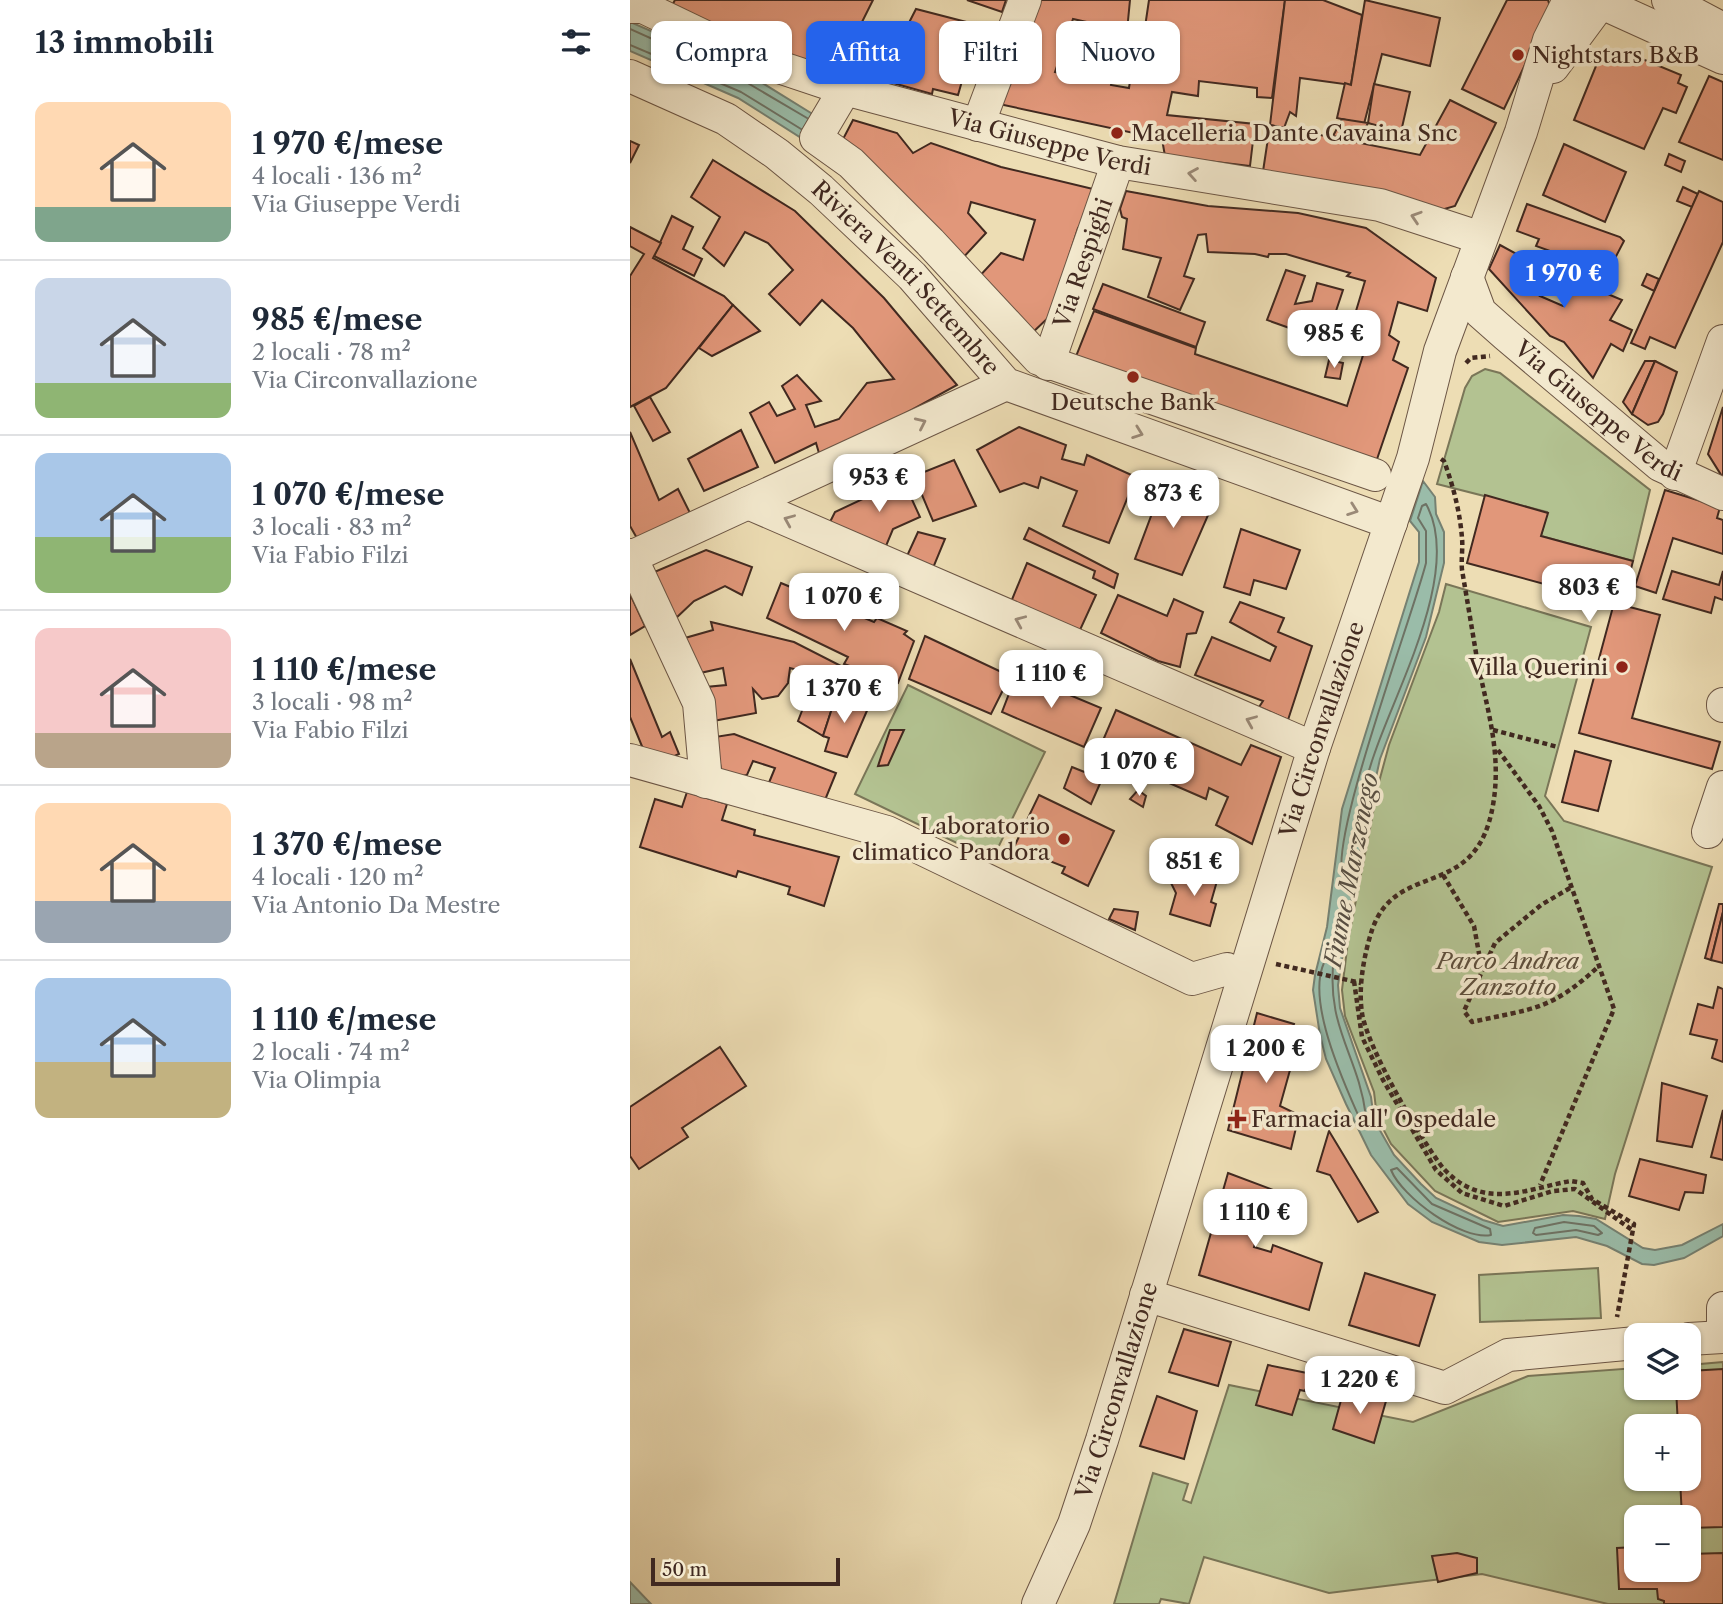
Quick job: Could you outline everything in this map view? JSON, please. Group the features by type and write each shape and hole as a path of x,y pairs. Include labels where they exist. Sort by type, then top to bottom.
{"street":[{"path":"978,125 1024,0"},
{"path":"1668,0 1723,29"},
{"path":"1592,3 1723,58"},
{"name":"Via Circonvallazione","path":"1038,1604 1077,1516 1314,748 1413,458 1440,351 1534,94 1549,40 1592,3"},
{"name":"Via Giuseppe Verdi","path":"640,5 743,55 845,89 1118,162 1380,205 1481,238"},
{"name":"Riviera Venti Settembre","path":"630,76 726,119 794,167 912,276 1006,384 1391,523"},
{"path":"794,167 816,138 845,89"},
{"path":"816,138 851,163 930,242 1039,359 1375,475"},
{"name":"Via Respighi","path":"1048,364 1118,162"},
{"name":"Via Giuseppe Verdi","path":"1467,277 1480,312 1660,465 1723,494"},
{"path":"1675,474 1723,341"},
{"path":"706,782 699,703 635,554 1006,384"},
{"path":"748,503 1314,748"},
{"path":"630,760 887,832 1192,979 1227,969"},
{"path":"1708,832 1723,787"},
{"path":"1146,1295 1445,1388 1507,1355 1624,1343"},
{"path":"1701,1337 1723,1334 1723,1308"}],"path":[{"path":"1462,369 1471,358 1494,356"},
{"path":"1434,457 1444,461 1454,493 1462,538 1462,568 1498,764 1493,808 1473,856 1457,869 1404,888 1384,905 1373,929 1361,983 1362,1013 1373,1049 1443,1168 1458,1182 1476,1191 1496,1195 1571,1181 1583,1183 1592,1199 1634,1224 1622,1282 1616,1331 1624,1339"},
{"path":"1493,730 1558,747"},
{"path":"1496,747 1539,806 1552,831 1614,1009 1539,1186"},
{"path":"1443,875 1474,926 1482,970"},
{"path":"1570,888 1541,905 1495,943 1464,1011 1472,1022 1549,1005 1569,993 1599,965"},
{"path":"1263,961 1361,983"},
{"path":"1354,981 1362,1037 1383,1080 1436,1170 1462,1192 1504,1206 1553,1191 1575,1189 1633,1230"}],"green space":[{"path":"1485,369 1500,373 1650,490 1633,561 1541,536 1547,512 1437,484 1465,388 1472,376"},
{"name":"Parco Andrea Zanzotto","path":"1446,584 1591,627 1545,796 1564,821 1712,867 1615,1174 1605,1219 1573,1211 1498,1222 1435,1191 1391,1144 1377,1117 1374,1092 1345,1016 1342,990 1348,941 1379,782 1389,745 1439,612"},
{"path":"908,685 1045,752 992,860 855,794"},
{"path":"1598,1268 1601,1318 1480,1322 1479,1275"},
{"path":"1723,1362 1723,1604 1608,1604 1482,1574 1329,1593 1204,1557 1189,1604 1161,1599 1159,1604 1114,1604 1153,1473 1188,1484 1183,1500 1191,1503 1229,1385 1413,1422 1528,1376 1624,1369 1624,1400 1701,1400 1701,1364"}],"water":[{"path":"630,22 651,31 651,60 630,51"},
{"path":"706,84 764,84 819,118 806,141 738,98"},
{"name":"Fiume Marzenego","path":"1423,481 1435,497 1436,514 1444,532 1444,563 1426,637 1380,759 1356,868 1338,985 1340,1008 1371,1097 1374,1120 1394,1155 1436,1198 1483,1220 1503,1226 1563,1215 1579,1216 1596,1219 1643,1248 1655,1250 1682,1245 1723,1224 1723,1236 1684,1258 1654,1265 1642,1264 1607,1246 1576,1237 1502,1245 1479,1242 1432,1222 1408,1204 1371,1155 1326,1059 1313,990 1327,927 1342,809 1419,562 1419,532 1410,521"},
{"path":"630,1582 651,1604 630,1604"}],"building":[{"path":"675,0 873,0 862,21 806,21 806,66 792,62 792,21 695,21 670,9"},
{"path":"967,0 1006,0 1002,12"},
{"path":"1034,0 1130,0 1128,21 1056,21 1056,84 1111,84 1129,88 1130,84 1180,84 1180,21 1146,21 1149,0 1285,0 1272,98 1257,97 1257,88 1199,81 1198,96 1172,92 1167,115 1255,124 1250,166 1165,156 1162,139 999,104 1006,84 1042,84 1042,21 1027,21"},
{"path":"1285,0 1323,0 1362,15 1351,85 1300,78 1296,116 1290,112 1284,128 1270,125"},
{"path":"1365,0 1440,18 1430,66 1382,54 1364,124 1337,118 1345,83 1351,85"},
{"path":"1507,0 1548,0 1551,10 1504,109 1462,89"},
{"path":"916,9 962,21 939,21 939,84 961,84 958,95 933,89 932,94 897,84 925,84 925,21 910,21"},
{"path":"1618,49 1681,75 1678,83 1687,87 1676,113 1663,108 1644,149 1574,120 1598,61"},
{"path":"1709,76 1723,82 1723,160 1679,142"},
{"path":"1374,84 1410,92 1401,132 1368,123"},
{"path":"1450,100 1496,123 1455,206 1441,210 1262,178 1270,125 1420,155"},
{"path":"1342,119 1368,123 1359,141 1333,136"},
{"path":"853,120 897,133 913,153 931,143 1001,167 1093,189 1083,230 1078,228 1050,316 1031,334 976,280 1001,253 1023,260 1035,220 971,202 968,213 986,233 960,261 842,141"},
{"path":"630,141 639,145 630,163"},
{"path":"1564,144 1626,172 1605,222 1543,195"},
{"path":"1669,154 1685,161 1681,172 1665,165"},
{"path":"713,160 795,211 884,298 957,385 821,460 816,443 775,463 750,413 769,402 777,416 795,409 782,386 797,375 821,401 806,405 815,427 839,419 867,383 894,379 853,328 822,300 800,325 769,294 793,270 768,243 745,232 724,266 703,248 720,217 691,197"},
{"path":"1683,187 1698,194 1692,207 1677,201"},
{"path":"1126,191 1208,206 1298,213 1366,228 1436,278 1427,311 1398,302 1389,335 1399,342 1393,360 1408,368 1375,465 1075,359 1094,311 1196,348 1195,354 1347,406 1364,352 1340,341 1353,321 1365,281 1347,276 1350,273 1286,254 1269,254 1268,257 1208,252 1206,234 1198,235 1184,276 1194,279 1180,310 1148,297 1161,258 1123,249 1127,219 1122,217 1120,209"},
{"path":"1699,191 1723,202 1723,242 1675,348 1650,337 1645,349 1631,343"},
{"path":"1527,204 1620,237 1624,241 1612,264 1609,263 1607,268 1589,261 1589,265 1536,246 1539,239 1517,231"},
{"path":"672,216 693,227 683,249 702,259 694,276 654,256"},
{"path":"630,227 661,243 653,258 724,296 733,305 666,388 630,407 630,276 644,254 630,246"},
{"path":"1500,245 1544,269 1551,283 1540,296 1563,306 1577,281 1622,300 1610,320 1632,330 1623,351 1611,344 1593,378 1564,342 1550,336 1489,269"},
{"path":"1286,270 1305,276 1295,304 1312,301 1317,283 1343,290 1326,341 1267,320"},
{"path":"1647,274 1659,279 1654,291 1642,285"},
{"path":"1103,284 1205,322 1196,347 1093,309"},
{"path":"733,305 760,331 712,356 699,348"},
{"path":"1329,360 1343,363 1340,379 1325,377"},
{"path":"1645,361 1655,361 1632,414 1623,402"},
{"path":"1655,361 1677,372 1663,414 1658,422 1648,425 1632,414"},
{"path":"650,397 670,432 653,441 634,406"},
{"path":"1723,407 1723,478 1708,454"},
{"path":"1019,427 1066,445 1062,459 1084,465 1087,455 1136,477 1109,543 1063,526 1077,491 1041,477 1038,488 1024,483 1000,492 977,450"},
{"path":"741,430 758,467 704,491 688,459"},
{"path":"630,432 659,500 678,489 692,517 638,540 630,526"},
{"path":"954,460 976,506 933,521 914,476"},
{"path":"903,480 920,517 893,529 886,546 830,522 835,512"},
{"path":"1163,484 1212,506 1182,575 1135,559"},
{"path":"1665,490 1720,507 1717,518 1723,520 1723,554 1673,538 1656,593 1635,586"},
{"name":"Villa Querini","path":"1485,495 1548,513 1541,536 1633,561 1622,605 1660,615 1632,718 1720,742 1712,769 1579,733 1614,603 1467,563"},
{"path":"1029,528 1118,574 1114,588 1093,578 1095,571 1024,539"},
{"path":"1241,529 1300,550 1286,589 1254,580 1250,595 1224,587"},
{"path":"918,532 945,539 933,568 907,556"},
{"path":"706,550 752,567 742,595 725,586 694,601 675,619 652,573"},
{"path":"1027,563 1096,595 1080,630 1011,602"},
{"path":"1672,571 1719,585 1723,571 1723,600 1715,597 1711,613 1663,599"},
{"path":"781,583 874,622 877,618 907,631 904,634 914,641 898,683 844,664 848,657 767,618"},
{"path":"630,594 645,626 630,635"},
{"path":"1118,595 1167,616 1174,599 1203,612 1196,633 1187,634 1180,667 1158,661 1101,633"},
{"path":"1240,602 1284,618 1278,632 1312,646 1288,720 1259,707 1263,701 1195,675 1212,637 1270,661 1276,647 1230,622"},
{"path":"711,622 794,642 845,668 823,736 798,721 816,675 790,668 788,683 778,696 762,699 753,689 756,713 713,721 706,687 726,685 723,668 700,673 685,638 713,630"},
{"path":"925,636 1010,676 991,714 909,679"},
{"path":"630,659 662,737 670,732 679,754 661,762 648,761 630,717"},
{"path":"1017,673 1101,708 1084,747 1002,712"},
{"path":"837,693 869,706 847,757 825,751 829,738 823,736"},
{"path":"1116,710 1241,765 1251,745 1281,757 1252,844 1216,825 1228,797 1209,788 1206,799 1098,752"},
{"path":"890,730 904,730 888,765 878,766"},
{"path":"734,734 836,773 823,805 768,785 775,768 753,761 747,775 723,780 715,737"},
{"path":"1575,751 1611,761 1598,811 1562,802"},
{"path":"1072,767 1102,779 1091,804 1064,788"},
{"path":"1138,790 1146,796 1143,807 1130,799"},
{"path":"687,792 727,804 722,820 755,830 754,835 839,857 824,906 788,894 790,887 738,871 736,877 640,847 655,799 682,807"},
{"name":"Laboratorio climatico Pandora","path":"1039,795 1114,831 1088,886 1062,873 1065,867 1014,847"},
{"path":"1183,871 1217,881 1211,902 1216,904 1210,926 1170,914 1176,893 1171,883"},
{"path":"1719,904 1723,904 1723,912 1711,960 1705,958"},
{"path":"1114,909 1138,912 1135,930 1109,919"},
{"path":"1723,912 1723,963 1711,960"},
{"path":"1718,987 1723,989 1723,1062 1712,1058 1717,1040 1690,1034 1698,1004 1713,1008"},
{"path":"1257,1013 1294,1024 1288,1042 1297,1045 1280,1106 1299,1115 1291,1149 1228,1130"},
{"path":"720,1047 746,1086 682,1128 688,1137 639,1169 630,1156 630,1107"},
{"path":"1662,1083 1707,1096 1692,1147 1657,1141"},
{"path":"1723,1110 1723,1160 1711,1157"},
{"path":"1329,1131 1378,1212 1358,1222 1330,1175 1317,1171"},
{"path":"1640,1159 1706,1175 1703,1193 1685,1192 1679,1210 1629,1196"},
{"path":"1228,1173 1276,1191 1267,1223 1260,1225 1254,1247 1271,1252 1273,1245 1322,1263 1309,1310 1199,1275"},
{"path":"1365,1273 1435,1295 1419,1346 1349,1325"},
{"path":"1184,1329 1231,1342 1218,1386 1169,1372"},
{"path":"1268,1365 1312,1374 1305,1391 1300,1390 1292,1415 1256,1405"},
{"path":"1723,1369 1723,1527 1701,1528 1701,1505 1681,1505 1681,1491 1701,1491 1701,1414 1677,1414 1677,1400 1701,1400 1701,1370"},
{"path":"1343,1393 1365,1399 1367,1394 1386,1401 1374,1443 1333,1429"},
{"path":"1157,1396 1197,1411 1184,1459 1140,1446"},
{"path":"1617,1548 1624,1548 1624,1582 1701,1582 1701,1554 1723,1553 1723,1604 1664,1604 1664,1601 1658,1599 1657,1589 1619,1589"},
{"path":"1457,1553 1477,1558 1477,1573 1438,1582 1432,1556"}],"place":[{"name":"Nightstars B&B","path":"1518,55"},
{"name":"Macelleria Dante Cavaina Snc","path":"1117,133"},
{"name":"Deutsche Bank","path":"1133,377"},
{"name":"Villa Querini","path":"1622,667"},
{"name":"Laboratorio climatico Pandora","path":"1064,839"},
{"name":"Farmacia all' Ospedale","path":"1237,1119"}]}
